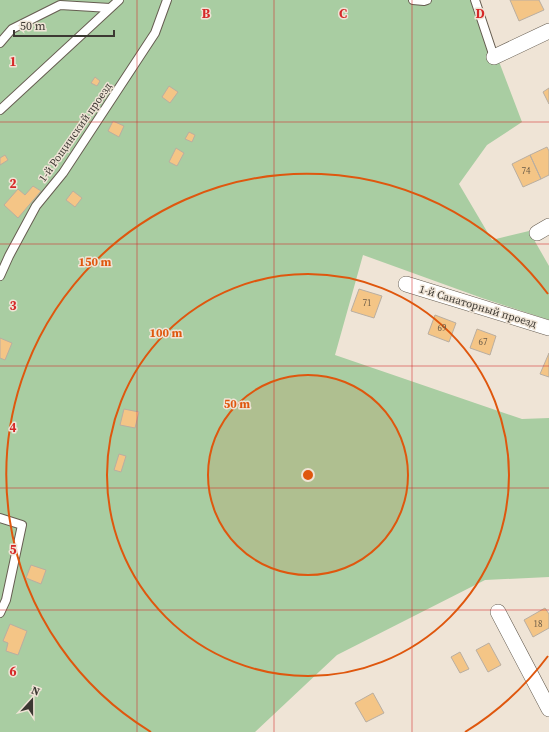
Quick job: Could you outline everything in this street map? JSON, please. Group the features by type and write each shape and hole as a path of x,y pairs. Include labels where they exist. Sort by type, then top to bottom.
{"street":[{"path":"494,57 549,31"},
{"name":"1-й Санаторный проезд","path":"406,284 549,328"},
{"path":"498,612 549,709"}],"lane":[{"path":"0,110 119,0"},
{"name":"1-й Рощинский проезд","path":"0,276 36,206 63,173 155,33 167,0"},
{"path":"414,0 424,2 427,0"},
{"path":"475,0 494,57"},
{"path":"0,43 12,29 60,6 110,8"},
{"path":"0,518 22,526 6,600 0,613"}],"green space":[{"path":"0,0 478,0 498,59 522,122 487,145 459,184 492,240 529,231 549,266 549,320 482,298 363,255 335,355 522,419 549,418 549,577 485,580 337,655 255,732 0,732"}],"building":[{"path":"510,0 539,0 544,10 519,21"},
{"path":"95,77 100,81 97,86 91,83"},
{"path":"169,86 178,92 170,103 162,97"},
{"path":"549,88 549,104 543,92"},
{"path":"113,121 124,126 119,137 108,131"},
{"path":"189,132 195,135 192,142 185,139"},
{"path":"547,147 549,151 549,175 541,179 530,155"},
{"path":"176,148 184,153 177,166 169,162"},
{"path":"5,155 8,160 0,165 0,158"},
{"path":"530,155 541,179 523,187 512,164"},
{"path":"33,186 41,191 18,218 4,205 18,189 25,195"},
{"path":"73,191 82,198 75,207 66,200"},
{"path":"359,289 382,296 374,318 351,311"},
{"path":"435,315 456,323 449,342 428,334"},
{"path":"477,329 496,336 490,355 470,348"},
{"path":"0,338 12,343 5,360 0,358"},
{"path":"549,353 549,377 540,374"},
{"path":"124,409 139,412 135,428 120,425"},
{"path":"119,454 126,456 121,472 114,470"},
{"path":"31,565 46,570 41,584 26,578"},
{"path":"545,608 549,614 549,628 533,637 524,620"},
{"path":"10,624 27,631 18,655 6,651 8,643 3,641"},
{"path":"489,643 501,665 488,672 476,650"},
{"path":"460,652 469,669 460,673 451,657"},
{"path":"373,693 384,713 366,722 355,703"}]}
